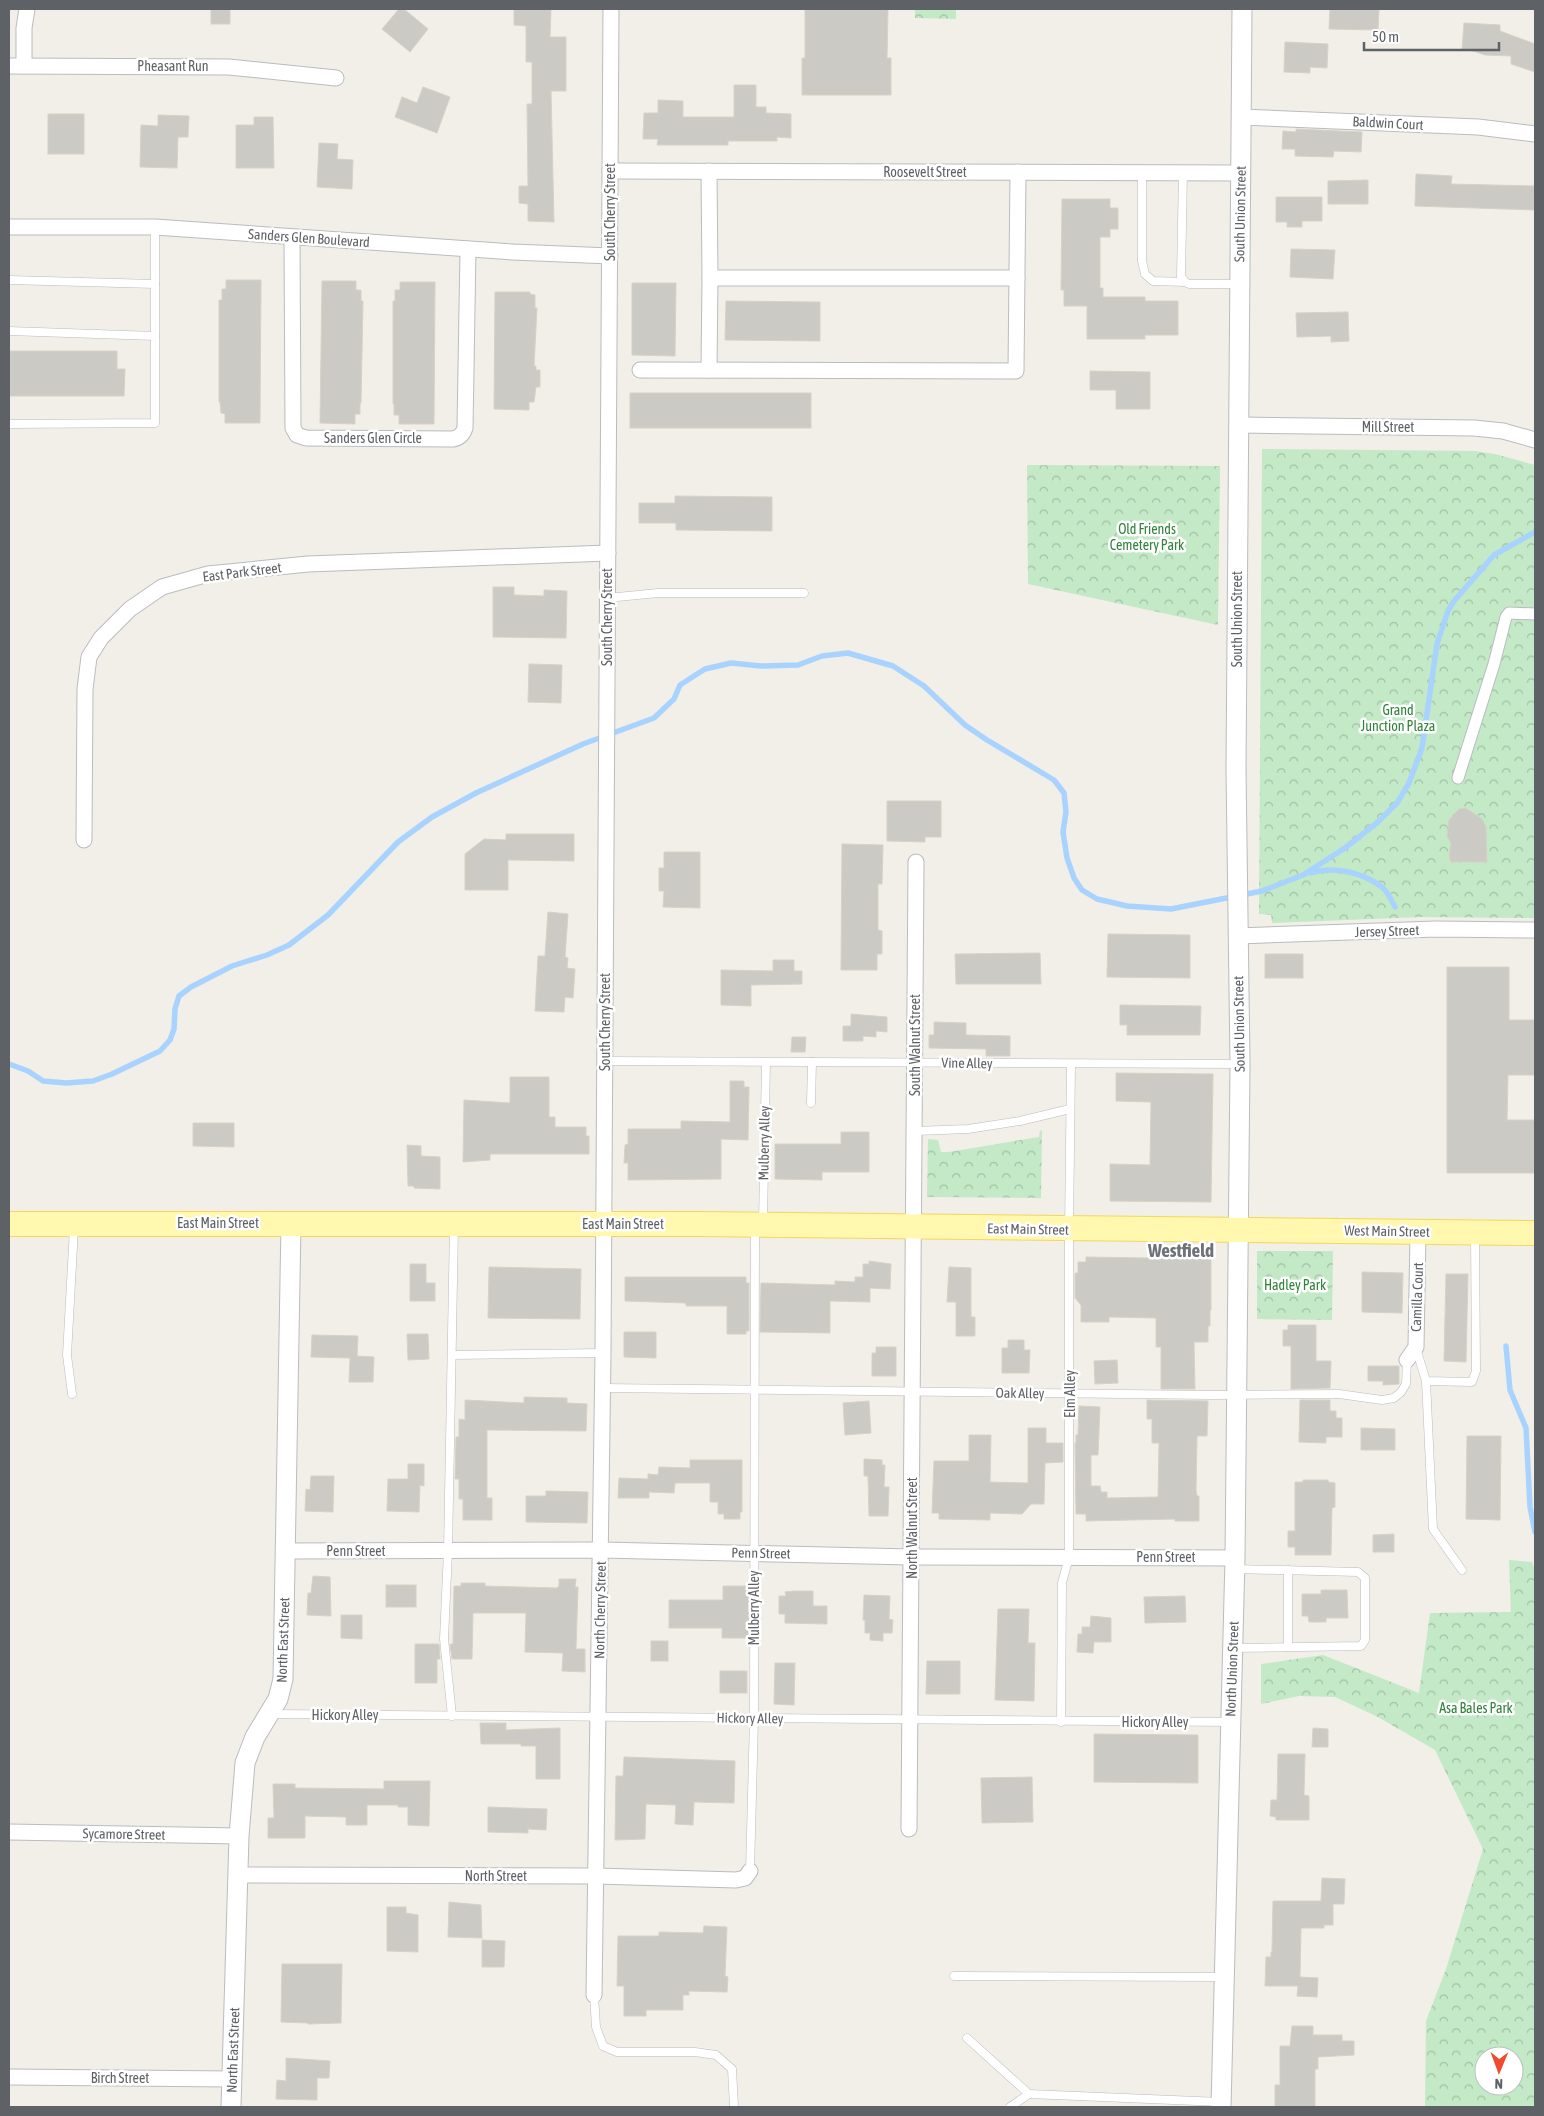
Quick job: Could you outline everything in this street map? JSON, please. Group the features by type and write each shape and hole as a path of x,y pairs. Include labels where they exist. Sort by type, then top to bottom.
{"main road":[{"name":"East Main Street","path":"9,1224 759,1225 1238,1230"},
{"name":"West Main Street","path":"1238,1230 1535,1233"}],"street":[{"path":"24,66 24,28 27,9"},
{"name":"South Cherry Street","path":"604,1225 611,9"},
{"name":"South Union Street","path":"1238,1230 1240,1064 1236,758 1242,9"},
{"name":"Pheasant Run","path":"9,66 229,67 336,78"},
{"name":"Baldwin Court","path":"1241,117 1478,127 1535,134"},
{"name":"Roosevelt Street","path":"610,170 1240,173"},
{"path":"709,171 709,370"},
{"path":"640,370 1016,371 1018,172"},
{"name":"Sanders Glen Boulevard","path":"9,227 155,227 468,249 610,256"},
{"name":"Sanders Glen Circle","path":"292,236 292,425 295,434 306,438 452,439 462,433 465,428 468,249"},
{"path":"710,278 1017,278"},
{"name":"Mill Street","path":"1239,425 1483,428 1503,431 1535,440"},
{"name":"East Park Street","path":"84,840 85,689 88,657 101,638 130,609 162,587 208,574 308,564 608,553"},
{"path":"1458,778 1494,664 1506,617 1509,613 1535,614"},
{"name":"South Walnut Street","path":"914,1227 916,862"},
{"name":"Jersey Street","path":"1238,936 1436,929 1535,930"},
{"name":"North East Street","path":"231,2107 239,1836 245,1763 255,1737 281,1691 283,1679 291,1223"},
{"name":"North Cherry Street","path":"594,1995 602,1550 604,1225"},
{"name":"North Walnut Street","path":"909,1828 914,1227"},
{"name":"North Union Street","path":"1221,2105 1235,1563 1238,1230"},
{"name":"Camilla Court","path":"1411,1353 1418,1232"},
{"name":"Penn Street","path":"286,1551 602,1550 1069,1557 1235,1563"},
{"name":"Sycamore Street","path":"9,1832 239,1836"},
{"name":"North Street","path":"238,1875 596,1876 736,1880 746,1878 750,1870"},
{"name":"Birch Street","path":"9,2078 232,2079"}],"lane":[{"path":"1142,173 1142,261 1145,274 1153,281 1184,282 1189,284 1239,284"},
{"path":"1183,173 1181,276 1184,282"},
{"path":"9,424 155,422 155,227"},
{"path":"9,280 155,284"},
{"path":"9,331 155,336"},
{"path":"608,598 658,593 804,593"},
{"name":"Vine Alley","path":"605,1061 1071,1065 1240,1064"},
{"name":"Mulberry Alley","path":"750,1870 754,1718 754,1389 766,1062"},
{"path":"811,1103 812,1062"},
{"name":"Elm Alley","path":"1060,1722 1062,1583 1069,1557 1071,1065"},
{"path":"915,1131 968,1129 1020,1121 1070,1109"},
{"path":"72,1394 67,1356 74,1223"},
{"path":"452,1716 444,1639 448,1551 454,1224"},
{"path":"1426,1381 1472,1382 1476,1371 1474,1232"},
{"path":"452,1355 603,1353"},
{"path":"1411,1353 1426,1381 1433,1529 1462,1570"},
{"name":"Oak Alley","path":"603,1388 1070,1394 1339,1394 1382,1400 1394,1398 1402,1392 1406,1384 1411,1353"},
{"path":"1233,1648 1361,1646 1365,1640 1365,1578 1358,1572 1288,1570 1235,1563"},
{"path":"1288,1570 1288,1647"},
{"name":"Hickory Alley","path":"269,1714 1231,1722"},
{"path":"954,1976 1224,1977"},
{"path":"594,1995 596,2027 604,2046 617,2052 695,2052 716,2055 732,2069 734,2107"},
{"path":"967,2038 1029,2094"},
{"path":"1010,2107 1029,2094 1221,2105"}],"green space":[{"path":"915,9 956,9 956,19 915,18"},
{"name":"Grand Junction Plaza","path":"1262,449 1475,451 1495,454 1535,465 1535,918 1421,917 1272,923 1271,915 1259,914"},
{"name":"Old Friends Cemetery Park","path":"1027,465 1220,466 1218,625 1028,584"},
{"path":"1040,1130 1042,1131 1041,1198 927,1197 928,1139 938,1140 941,1152 949,1152 1039,1137"},
{"name":"Hadley Park","path":"1257,1251 1333,1251 1332,1320 1257,1319"},
{"name":"Asa Bales Park","path":"1509,1560 1532,1562 1535,1571 1535,2107 1425,2107 1426,2021 1446,1969 1483,1849 1435,1750 1376,1716 1335,1697 1299,1696 1261,1704 1261,1664 1323,1655 1419,1693 1430,1613 1511,1612"}],"building":[{"path":"211,9 230,9 230,24 211,24"},
{"path":"399,9 404,9 428,29 410,52 382,29"},
{"path":"514,9 551,9 550,37 566,37 566,91 551,91 554,222 528,221 528,204 519,203 519,186 528,186 527,104 532,104 532,62 526,62 526,26 514,25"},
{"path":"805,9 888,9 887,58 891,58 891,95 802,95 802,58 805,58"},
{"path":"1330,9 1379,9 1378,30 1329,29"},
{"path":"1464,23 1500,25 1500,31 1535,44 1535,72 1511,64 1511,56 1485,55 1470,50 1462,50"},
{"path":"1285,42 1328,44 1327,68 1310,67 1310,73 1284,72"},
{"path":"734,85 756,85 756,107 766,107 766,113 791,114 791,138 777,137 777,141 728,141 728,145 657,145 658,139 643,139 644,113 658,113 658,100 683,101 683,117 734,117"},
{"path":"423,87 450,97 437,133 395,117 402,97 417,103"},
{"path":"48,114 84,114 84,154 48,154"},
{"path":"158,115 189,116 188,137 178,137 177,168 140,167 141,125 158,126"},
{"path":"254,117 273,117 274,168 236,168 236,125 254,125"},
{"path":"1296,129 1362,132 1361,152 1334,151 1333,157 1295,156 1295,149 1282,149 1283,131 1296,132"},
{"path":"319,143 338,144 337,159 353,160 352,189 317,187"},
{"path":"1416,174 1452,176 1451,184 1535,186 1535,210 1415,206"},
{"path":"1368,180 1368,204 1328,204 1328,181"},
{"path":"1276,197 1322,197 1322,221 1302,221 1302,227 1287,227 1287,222 1276,222"},
{"path":"1062,199 1110,199 1110,208 1118,208 1118,229 1110,229 1110,237 1100,237 1100,288 1103,288 1103,297 1145,297 1145,301 1178,301 1178,335 1145,335 1145,339 1087,339 1087,306 1064,306 1064,290 1061,290"},
{"path":"1291,249 1335,250 1333,279 1290,277"},
{"path":"226,280 261,280 260,423 225,423 225,414 221,413 219,402 219,300 222,300 222,289 226,289"},
{"path":"322,281 356,281 356,290 361,290 361,301 363,301 361,403 360,414 355,414 355,424 320,423"},
{"path":"400,282 435,282 434,424 399,424 399,415 394,415 393,301 395,301 395,290 400,290"},
{"path":"632,283 676,283 675,356 632,355"},
{"path":"495,292 530,292 530,294 535,295 535,308 537,308 534,366 536,366 536,370 540,370 540,387 536,387 534,402 529,402 529,410 494,409"},
{"path":"726,301 820,302 820,341 725,340"},
{"path":"1348,312 1349,341 1331,342 1331,336 1297,337 1296,313"},
{"path":"9,351 117,351 117,369 125,369 124,396 9,396"},
{"path":"1090,371 1150,372 1150,409 1116,409 1116,390 1090,390"},
{"path":"630,393 811,393 811,428 630,428"},
{"path":"675,496 772,497 772,531 676,530 676,523 639,523 639,503 675,503"},
{"path":"493,587 514,587 514,595 544,596 544,590 567,591 566,638 493,637"},
{"path":"529,664 562,665 561,703 528,702"},
{"path":"887,801 941,801 941,837 925,837 925,842 887,841"},
{"path":"1466,808 1482,819 1486,827 1487,862 1451,862 1449,856 1451,843 1447,836 1449,820 1459,809"},
{"path":"506,834 574,834 574,861 508,860 508,890 465,890 465,854 484,839 506,840"},
{"path":"842,844 883,845 882,884 878,884 878,930 882,931 882,954 877,954 877,970 841,970"},
{"path":"664,852 700,852 700,908 663,907 664,891 659,891 659,868 664,868"},
{"path":"548,912 568,914 565,957 568,958 567,968 575,969 573,998 565,997 564,1012 535,1011 538,956 545,956"},
{"path":"1108,934 1190,935 1190,978 1107,977"},
{"path":"1040,953 1041,984 956,984 955,954"},
{"path":"1265,954 1303,954 1303,978 1265,978"},
{"path":"773,960 794,960 794,971 802,971 802,984 751,985 751,1006 721,1005 721,970 773,971"},
{"path":"1447,967 1509,967 1509,1020 1535,1020 1535,1075 1508,1075 1507,1120 1535,1120 1535,1173 1447,1173"},
{"path":"1120,1005 1201,1006 1200,1035 1127,1035 1127,1025 1120,1025"},
{"path":"851,1014 887,1017 887,1032 876,1031 876,1037 863,1036 863,1041 843,1041 843,1026 851,1026"},
{"path":"934,1022 966,1023 966,1035 1010,1036 1010,1056 986,1056 986,1049 929,1048 929,1035 934,1035"},
{"path":"792,1037 806,1037 805,1052 791,1052"},
{"path":"1116,1073 1213,1074 1211,1202 1110,1201 1110,1164 1150,1165 1151,1102 1116,1101"},
{"path":"510,1077 549,1077 549,1117 555,1117 555,1127 586,1127 586,1136 589,1136 589,1154 490,1154 490,1160 463,1162 464,1100 510,1103"},
{"path":"730,1081 744,1081 744,1087 749,1087 748,1140 721,1139 721,1179 628,1180 628,1163 624,1163 625,1145 628,1144 628,1129 681,1129 681,1121 730,1122"},
{"path":"193,1123 234,1123 234,1147 193,1146"},
{"path":"841,1132 869,1132 869,1172 822,1172 822,1180 775,1179 775,1144 841,1144"},
{"path":"407,1145 421,1146 421,1156 440,1157 440,1189 408,1186"},
{"path":"1086,1257 1211,1259 1210,1326 1208,1326 1208,1342 1194,1342 1195,1389 1161,1389 1161,1347 1156,1347 1156,1318 1109,1317 1109,1322 1081,1322 1081,1305 1075,1298 1075,1273 1078,1273 1078,1262 1086,1262"},
{"path":"869,1261 891,1264 890,1289 870,1288 870,1302 830,1301 830,1333 760,1332 761,1283 835,1285 835,1281 855,1282 855,1277 863,1277 863,1264 869,1264"},
{"path":"410,1264 426,1264 426,1283 435,1283 435,1301 410,1301"},
{"path":"489,1267 581,1269 580,1319 488,1318"},
{"path":"949,1267 971,1268 971,1317 975,1317 975,1336 956,1336 956,1302 947,1302"},
{"path":"1362,1272 1403,1273 1402,1313 1362,1312"},
{"path":"1446,1274 1468,1274 1466,1362 1444,1361"},
{"path":"625,1277 746,1277 746,1283 749,1283 749,1331 746,1331 746,1334 727,1334 727,1306 686,1306 686,1303 625,1301"},
{"path":"1288,1325 1316,1325 1316,1361 1331,1361 1330,1388 1291,1389 1291,1346 1283,1346 1283,1330 1288,1330"},
{"path":"624,1332 656,1332 656,1358 624,1357"},
{"path":"407,1334 428,1334 429,1359 408,1360"},
{"path":"312,1335 358,1336 357,1356 374,1357 373,1382 349,1382 350,1358 311,1357"},
{"path":"1008,1340 1024,1340 1024,1350 1030,1350 1029,1373 1002,1373 1002,1348 1008,1348"},
{"path":"876,1347 896,1347 896,1376 872,1376 872,1353 876,1353"},
{"path":"1117,1360 1118,1383 1095,1384 1094,1361"},
{"path":"1368,1366 1399,1366 1399,1384 1383,1385 1383,1381 1368,1381"},
{"path":"524,1397 567,1398 567,1403 587,1404 586,1431 487,1430 487,1498 492,1498 492,1520 463,1520 463,1499 459,1499 459,1479 455,1479 456,1437 459,1437 459,1419 465,1420 465,1400 524,1403"},
{"path":"1147,1400 1208,1401 1207,1436 1197,1436 1196,1490 1197,1496 1199,1496 1199,1521 1175,1521 1175,1519 1086,1521 1086,1514 1076,1514 1075,1443 1076,1435 1078,1435 1079,1406 1100,1407 1098,1455 1091,1455 1091,1486 1100,1486 1101,1492 1107,1492 1107,1498 1158,1497 1159,1443 1152,1443 1152,1419 1147,1419"},
{"path":"1300,1400 1330,1400 1330,1411 1336,1411 1336,1418 1342,1418 1342,1437 1326,1437 1326,1443 1299,1442"},
{"path":"869,1401 871,1433 845,1435 843,1403"},
{"path":"1028,1428 1046,1428 1046,1443 1063,1443 1063,1462 1045,1463 1044,1504 1031,1504 1022,1514 990,1513 990,1520 939,1519 939,1513 932,1513 934,1461 969,1461 969,1435 991,1435 990,1482 1028,1483"},
{"path":"1361,1428 1395,1429 1395,1450 1361,1450"},
{"path":"1467,1436 1501,1436 1500,1520 1466,1519"},
{"path":"864,1459 882,1460 882,1465 885,1465 884,1487 889,1487 888,1516 869,1516 868,1476 864,1476"},
{"path":"690,1460 742,1460 742,1512 740,1512 740,1519 724,1519 724,1514 718,1514 718,1502 710,1502 710,1483 675,1483 674,1493 649,1492 649,1498 618,1498 619,1478 648,1479 648,1474 658,1475 659,1467 690,1468"},
{"path":"408,1464 424,1464 424,1486 420,1485 419,1512 387,1511 388,1479 408,1479"},
{"path":"311,1476 334,1476 333,1512 305,1511 306,1489 310,1490"},
{"path":"1303,1480 1328,1480 1328,1482 1335,1483 1335,1507 1332,1508 1331,1555 1295,1555 1295,1547 1288,1547 1288,1531 1295,1531 1295,1482 1303,1482"},
{"path":"546,1491 588,1492 587,1523 526,1522 526,1496 546,1496"},
{"path":"1394,1534 1394,1552 1373,1552 1373,1535"},
{"path":"313,1576 330,1577 331,1616 307,1615 308,1593 311,1593"},
{"path":"559,1579 576,1579 575,1587 578,1587 576,1649 585,1649 585,1672 562,1671 563,1653 525,1652 526,1613 473,1613 472,1659 452,1659 450,1644 453,1644 454,1586 461,1586 461,1583 485,1583 485,1586 557,1588 559,1586"},
{"path":"386,1585 416,1585 416,1607 386,1607"},
{"path":"723,1586 749,1586 749,1638 722,1638 722,1628 669,1628 669,1600 723,1600"},
{"path":"1321,1590 1347,1590 1348,1618 1326,1618 1326,1622 1309,1622 1308,1616 1302,1616 1302,1594 1321,1594"},
{"path":"813,1591 813,1606 827,1606 827,1624 785,1623 785,1614 779,1614 779,1596 786,1596 785,1592"},
{"path":"864,1595 890,1596 889,1619 893,1620 892,1633 883,1633 883,1641 870,1640 870,1633 865,1633 865,1620 863,1620"},
{"path":"1185,1596 1186,1622 1145,1623 1144,1597"},
{"path":"998,1609 1029,1609 1028,1643 1035,1643 1034,1701 995,1700"},
{"path":"341,1615 362,1615 362,1639 341,1638"},
{"path":"1091,1616 1111,1618 1111,1642 1094,1642 1093,1653 1077,1652 1078,1634 1082,1634 1082,1627 1090,1627"},
{"path":"651,1641 668,1641 668,1661 651,1661"},
{"path":"415,1644 439,1644 440,1659 437,1659 437,1683 415,1683"},
{"path":"927,1661 960,1661 960,1694 926,1694"},
{"path":"775,1663 795,1663 794,1705 774,1704"},
{"path":"720,1671 747,1671 747,1693 720,1693"},
{"path":"480,1723 506,1723 506,1730 560,1728 560,1779 536,1779 536,1746 481,1744"},
{"path":"1313,1728 1328,1729 1328,1747 1312,1747"},
{"path":"1094,1734 1198,1735 1198,1783 1094,1782"},
{"path":"1278,1754 1305,1754 1304,1795 1309,1796 1309,1820 1276,1820 1276,1817 1270,1816 1271,1800 1277,1800"},
{"path":"624,1757 735,1761 734,1803 694,1802 693,1825 675,1824 676,1805 646,1804 645,1839 615,1840 616,1776 623,1776"},
{"path":"1032,1777 1033,1822 982,1823 981,1778"},
{"path":"384,1781 430,1781 429,1826 408,1825 408,1807 398,1807 398,1805 367,1805 367,1825 346,1825 346,1817 305,1816 305,1838 268,1838 268,1818 274,1818 273,1784 295,1784 295,1788 384,1789"},
{"path":"488,1807 547,1809 546,1830 528,1829 528,1833 488,1832"},
{"path":"1322,1878 1345,1879 1344,1904 1333,1904 1333,1925 1324,1925 1324,1928 1301,1928 1300,1977 1318,1978 1317,1997 1297,1996 1298,1986 1265,1986 1266,1957 1271,1957 1272,1952 1273,1901 1321,1901"},
{"path":"449,1902 481,1905 482,1938 448,1937"},
{"path":"387,1907 406,1907 406,1913 418,1915 418,1952 387,1951"},
{"path":"704,1926 727,1927 725,1976 728,1977 727,1992 689,1991 689,1995 683,1995 683,2010 646,2010 646,2016 624,2016 624,1986 617,1986 618,1936 659,1936 659,1932 703,1933"},
{"path":"482,1940 505,1941 504,1967 482,1967"},
{"path":"282,1964 342,1964 341,2023 308,2024 281,2022"},
{"path":"1292,2026 1313,2026 1313,2035 1342,2035 1342,2041 1354,2041 1354,2055 1318,2057 1318,2069 1315,2069 1315,2107 1275,2107 1275,2085 1280,2085 1280,2046 1290,2046"},
{"path":"286,2058 330,2061 329,2078 317,2078 317,2100 276,2099 277,2080 286,2081"}],"waterway":[{"path":"9,1064 28,1071 43,1081 66,1083 93,1081 160,1051 170,1040 174,1029 175,1009 179,996 191,987 232,966 267,955 289,945 328,915 398,842 432,817 476,793 583,744 654,718 674,699 680,685 705,669 731,663 761,666 798,665 822,656 848,653 893,666 924,686 965,725 1054,780 1064,793 1066,812 1063,832 1067,858 1074,878 1082,890 1097,899 1127,906 1171,909 1262,891 1303,875 1345,848 1378,822 1397,803 1409,783 1422,748 1437,644 1448,611 1454,601 1494,555 1535,532"},
{"path":"1310,873 1338,870 1357,874 1382,887 1395,907"},
{"path":"1506,1346 1510,1390 1526,1428 1530,1507 1535,1532"}],"district":[{"name":"Westfield","path":"1181,1250"}]}
